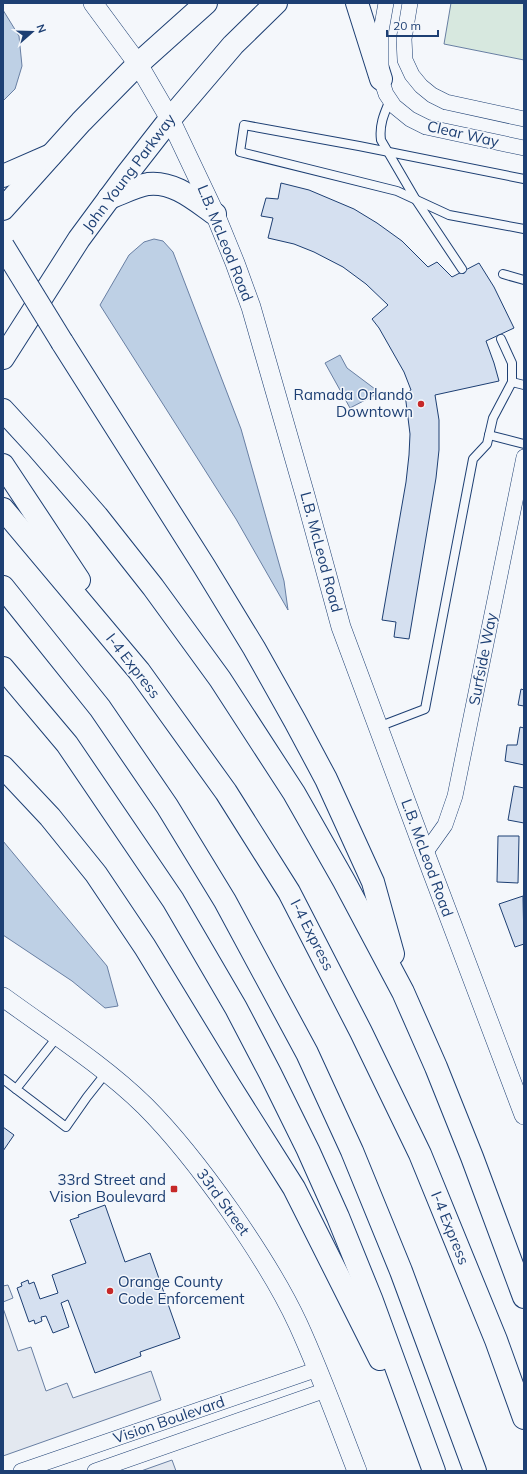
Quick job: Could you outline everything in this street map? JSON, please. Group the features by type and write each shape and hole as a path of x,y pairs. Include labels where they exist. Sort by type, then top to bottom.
{"main road":[{"path":"3,209 81,122 138,64 206,3"},
{"name":"John Young Parkway","path":"3,358 79,239 109,198 170,119 233,45 276,3"},
{"path":"356,3 381,80"},
{"path":"3,176 51,155"},
{"path":"109,198 147,184 167,185 184,193 215,214"},
{"path":"3,246 254,648 326,779 373,882 403,992"},
{"path":"5,413 37,447 97,516 153,587 220,679 294,793 340,874 403,992 470,1150 524,1297"},
{"path":"3,465 139,671"},
{"name":"I-4 Express","path":"3,509 139,671 226,792 290,892 361,1032 420,1154 496,1340 524,1418"},
{"path":"3,586 100,708 168,806 225,901 296,1032 352,1151 398,1264 475,1471"},
{"path":"3,668 67,744 173,900 236,1008 301,1136 338,1217 372,1301 433,1471"},
{"path":"3,767 50,817 96,874 145,947 294,1188 376,1350 433,1471"}],"street":[{"name":"L.B. McLeod Road","path":"93,3 138,64 170,119 215,214 235,262 251,307 341,627 425,854 522,1105"},
{"name":"Clear Way","path":"386,3 380,31 381,80 394,106 410,119 426,127 524,148"},
{"name":"Clear Way","path":"410,3 404,40 405,60 412,75 421,86 432,95 446,102 524,119"},
{"name":"Surfside Way","path":"425,854 445,824 455,796 524,457"},
{"name":"33rd Street","path":"4,1001 58,1036 106,1073 144,1106 167,1129 217,1192 258,1251 298,1323 318,1369 357,1471"},
{"name":"Vision Boulevard","path":"21,1471 318,1369"},
{"name":"Vision Boulevard","path":"95,1471 326,1390"}],"lane":[{"path":"390,100 381,121 381,140 416,200 462,269"},
{"path":"524,179 388,152 244,126 240,152 397,191 449,215 524,229"},
{"path":"503,274 524,280"},
{"path":"378,727 425,708 473,459 487,444 493,418 512,382 512,363 502,339"},
{"path":"512,382 524,385"},
{"path":"489,435 524,444"},
{"path":"16,1090 58,1036"},
{"path":"3,1079 66,1127 87,1096 106,1073"}],"shaded area":[{"path":"451,3 524,3 524,60 444,44"},
{"path":"8,1285 13,1298 3,1302 3,1286"},
{"path":"3,1308 18,1351 31,1347 46,1391 67,1383 73,1398 151,1371 161,1400 3,1456"},
{"path":"172,1460 176,1471 141,1471"}],"water":[{"path":"3,10 19,36 22,66 15,89 3,101"},
{"path":"154,239 163,241 173,252 241,429 284,581 288,610 236,519 100,305 129,255 144,242"},
{"path":"340,355 347,368 375,389 375,395 350,408 325,363"},
{"path":"3,841 107,966 118,1006 105,1008 72,981 3,935"}],"building":[{"name":"Ramada Orlando Downtown","path":"281,183 309,190 354,209 402,241 428,267 437,262 452,277 479,263 494,287 514,328 486,341 499,381 435,395 439,420 439,450 436,478 409,639 394,637 396,622 382,620 406,482 410,434 405,394 411,390 404,372 379,328 372,319 388,305 366,284 343,267 314,252 294,244 268,238 273,218 261,216 266,198 278,199"},
{"path":"521,689 524,690 524,706 518,705"},
{"path":"520,727 524,728 524,765 505,761 507,745 517,745"},
{"path":"514,786 524,788 524,823 508,820"},
{"path":"498,836 519,836 518,883 497,882"},
{"path":"523,896 524,944 515,947 499,904"},
{"path":"3,1127 14,1135 3,1151"},
{"name":"Orange County Code Enforcement","path":"105,1205 125,1262 150,1253 180,1338 140,1352 141,1356 95,1373 68,1300 61,1303 69,1327 53,1333 46,1316 41,1317 42,1321 35,1324 34,1320 29,1322 17,1288 22,1286 21,1283 28,1280 29,1284 34,1282 40,1299 58,1293 52,1275 86,1263 70,1220 79,1217 78,1215"}],"place":[{"name":"Ramada Orlando Downtown","path":"421,404"},
{"name":"33rd Street and Vision Boulevard","path":"174,1189"},
{"name":"Orange County Code Enforcement","path":"110,1291"}]}
